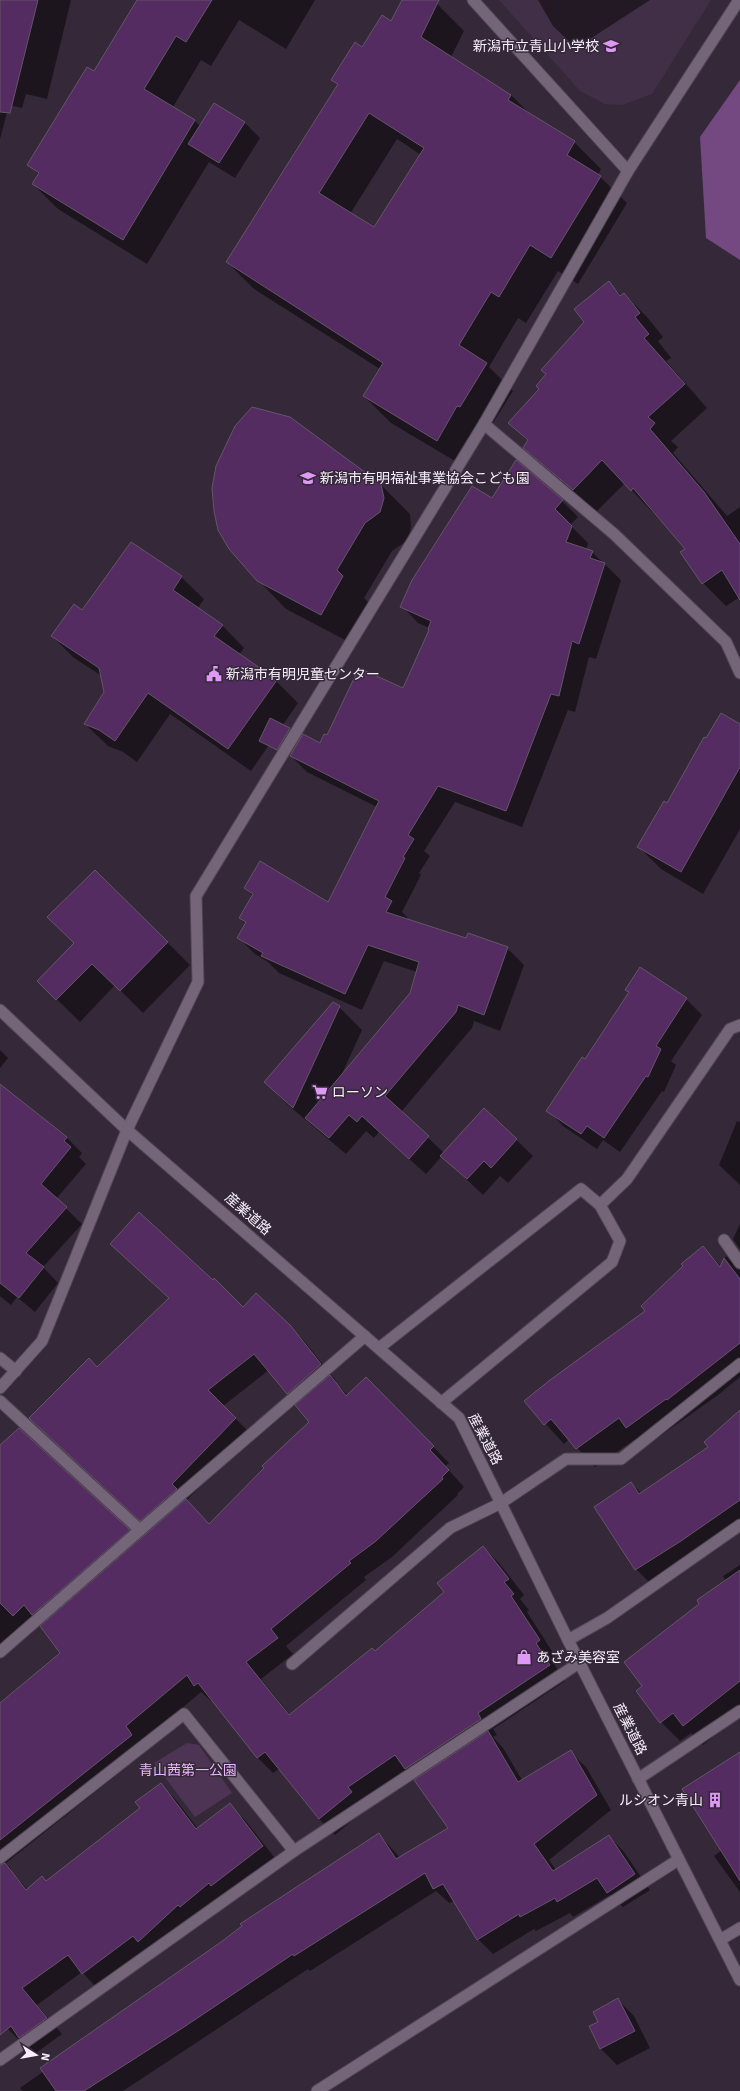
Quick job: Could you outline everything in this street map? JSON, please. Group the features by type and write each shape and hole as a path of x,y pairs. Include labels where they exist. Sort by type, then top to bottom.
{"street":[{"path":"473,0 628,171"},
{"path":"0,1388 42,1341 127,1130 198,982 196,896 484,424 628,171 739,0"},
{"path":"484,424 614,534 726,642 740,673"},
{"name":"産業道路","path":"0,1010 127,1130 459,1418 579,1663 740,1980"},
{"path":"600,1205 627,1179 730,1029 740,1025"},
{"path":"379,1348 581,1189 600,1205 620,1241 612,1262 441,1403"},
{"path":"724,1240 740,1263"},
{"path":"0,1652 365,1336"},
{"path":"0,1358 16,1371"},
{"path":"292,1664 450,1528 501,1503 566,1459 621,1458 740,1364"},
{"path":"0,1401 140,1530"},
{"path":"568,1640 607,1618 740,1525"},
{"path":"0,2060 294,1851 579,1663"},
{"path":"638,1779 740,1711"},
{"path":"0,1858 184,1714 294,1851"},
{"path":"317,2091 678,1860"},
{"path":"720,1940 740,1928"}],"shaded area":[{"name":"新潟市立青山小学校","path":"499,0 711,0 652,94 622,105 605,104 580,91"},
{"path":"740,80 740,260 706,238 700,137"}],"green space":[{"name":"青山茜第一公園","path":"187,1743 199,1745 232,1793 195,1817 154,1763"}],"building":[{"path":"0,0 38,0 10,113 0,112"},
{"path":"137,0 212,0 186,42 176,36 144,89 195,120 123,240 32,184 39,173 27,165 87,67 94,71"},
{"path":"402,0 439,0 421,37 511,95 508,100 575,141 567,155 601,176 551,258 530,245 499,297 491,292 459,345 487,363 460,407 457,406 437,441 363,396 383,363 226,262 338,84 331,80 355,42 362,47 382,15 391,21","holes":["369,113 424,148 374,227 319,193"]},
{"path":"214,103 245,122 219,163 188,144"},
{"path":"609,281 620,296 624,293 640,313 635,317 649,334 644,338 685,384 648,417 655,423 650,429 704,492 740,544 740,600 722,570 702,584 680,552 685,549 633,488 631,491 602,460 573,490 523,448 528,440 508,423 539,389 536,386 546,374 541,370 584,322 574,309"},
{"path":"252,407 290,417 381,484 384,498 380,512 365,523 337,570 343,576 321,615 257,581 229,549 218,530 214,511 212,488 216,466 235,426"},
{"path":"516,460 563,500 555,509 572,526 566,542 593,551 590,558 605,563 579,644 572,641 559,696 551,694 506,811 438,786 408,835 414,839 403,857 405,858 385,897 392,901 386,912 466,938 468,933 508,947 484,1015 458,1005 456,1012 385,1096 429,1136 409,1159 362,1116 357,1122 349,1115 329,1138 305,1118 410,993 419,962 368,945 345,994 261,956 263,953 237,938 246,922 239,918 253,894 244,888 260,861 328,902 379,801 290,756 303,734 320,743 324,734 327,735 359,668 403,688 429,630 431,621 400,607 412,580 472,486 492,498"},
{"path":"131,542 182,576 173,590 223,625 214,636 277,680 228,749 148,693 115,741 99,730 84,724 104,692 99,668 51,636 74,604 82,610"},
{"path":"721,713 740,724 740,767 681,872 637,847 664,801 667,803 704,737 706,738"},
{"path":"270,718 290,728 277,750 259,741"},
{"path":"95,870 168,942 120,991 92,964 56,1000 37,981 74,943 47,917"},
{"path":"640,967 687,998 656,1046 661,1049 648,1077 646,1076 604,1138 587,1126 581,1134 546,1111 582,1057 585,1059 629,992 625,990"},
{"path":"333,1002 340,1006 293,1108 264,1082"},
{"path":"0,1084 67,1137 64,1141 71,1147 41,1184 67,1207 26,1253 44,1267 19,1298 0,1283"},
{"path":"484,1108 517,1139 491,1168 484,1161 467,1179 440,1156"},
{"path":"139,1212 213,1280 214,1278 243,1307 256,1293 290,1325 321,1364 287,1394 254,1354 208,1390 236,1418 172,1484 177,1489 140,1521 29,1418 89,1358 97,1367 169,1298 110,1244"},
{"path":"703,1246 720,1267 724,1258 740,1279 740,1343 667,1400 666,1399 626,1428 619,1418 576,1449 551,1419 544,1425 524,1401 550,1380 645,1311 641,1306 683,1266 681,1264"},
{"path":"330,1375 346,1396 366,1377 434,1446 430,1450 449,1470 442,1477 443,1479 376,1541 349,1561 351,1563 271,1629 278,1638 246,1662 289,1715 372,1648 375,1651 444,1592 437,1583 483,1546 509,1579 504,1582 514,1594 511,1596 540,1640 536,1643 550,1665 478,1713 481,1719 405,1769 395,1755 348,1787 352,1792 319,1819 265,1752 257,1758 198,1683 194,1686 187,1675 126,1726 132,1735 0,1840 0,1703 60,1653 40,1626 186,1499 209,1524 264,1468 262,1466 309,1422 295,1405"},
{"path":"740,1410 740,1500 681,1541 635,1570 594,1507 631,1482 639,1494 708,1447 704,1442"},
{"path":"19,1428 130,1530 32,1615 24,1605 13,1616 0,1603 0,1445"},
{"path":"740,1570 740,1681 683,1726 673,1713 660,1723 636,1691 642,1686 624,1662 699,1604 697,1600"},
{"path":"488,1731 518,1782 571,1750 597,1795 534,1844 553,1871 609,1835 635,1874 607,1893 597,1878 557,1902 555,1898 520,1917 519,1914 477,1940 443,1884 433,1889 425,1873 294,1956 293,1954 184,2027 84,2091 56,2091 40,2068 221,1942 242,1926 240,1924 379,1833 396,1859 448,1828 414,1780"},
{"name":"ルシオン青山","path":"740,1752 740,1881 682,1789"},
{"path":"161,1783 196,1829 230,1803 263,1846 211,1886 209,1883 180,1907 178,1905 138,1942 133,1936 82,1974 68,1955 22,1988 47,2018 19,2038 11,2026 0,2035 0,1865 5,1863 26,1890 42,1876 46,1881 140,1808 135,1802"},
{"path":"618,1998 635,2031 600,2049 589,2026 598,2022 593,2012"}],"place":[{"name":"新潟市立青山小学校","path":"611,46"},
{"name":"新潟市有明福祉事業協会こども園","path":"308,478"},
{"name":"新潟市有明児童センター","path":"214,674"},
{"name":"ローソン","path":"320,1092"},
{"name":"あざみ美容室","path":"524,1657"},
{"name":"ルシオン青山","path":"715,1800"}]}
